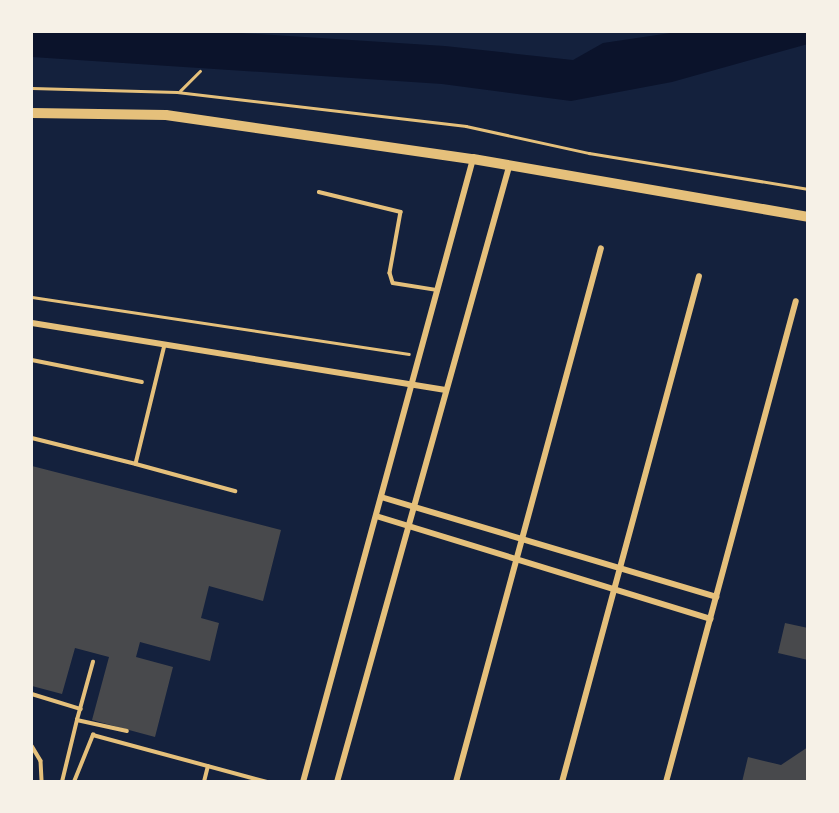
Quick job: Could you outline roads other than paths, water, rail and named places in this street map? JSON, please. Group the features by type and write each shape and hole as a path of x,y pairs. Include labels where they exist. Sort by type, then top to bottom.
{"main road":[{"path":"32,113 166,115 473,159 807,217"}],"street":[{"path":"303,782 473,159"},
{"path":"337,782 509,167"},
{"path":"456,782 601,248"},
{"path":"562,782 699,276"},
{"path":"666,782 796,301"},
{"path":"32,323 446,390"},
{"path":"381,497 716,597"},
{"path":"376,516 710,619"}],"lane":[{"path":"319,192 401,212 390,273 393,283 437,290"},
{"path":"136,464 165,345"},
{"path":"32,360 142,382"},
{"path":"32,438 235,491"},
{"path":"62,782 93,662"},
{"path":"32,694 81,709"},
{"path":"77,720 127,731"},
{"path":"74,782 93,735 267,782"},
{"path":"32,746 41,761 42,782"},
{"path":"204,782 208,766"}],"water":[{"path":"32,32 226,32 445,46 573,60 603,43 677,32 807,32 808,44 672,82 571,101 442,84 32,57"}]}
